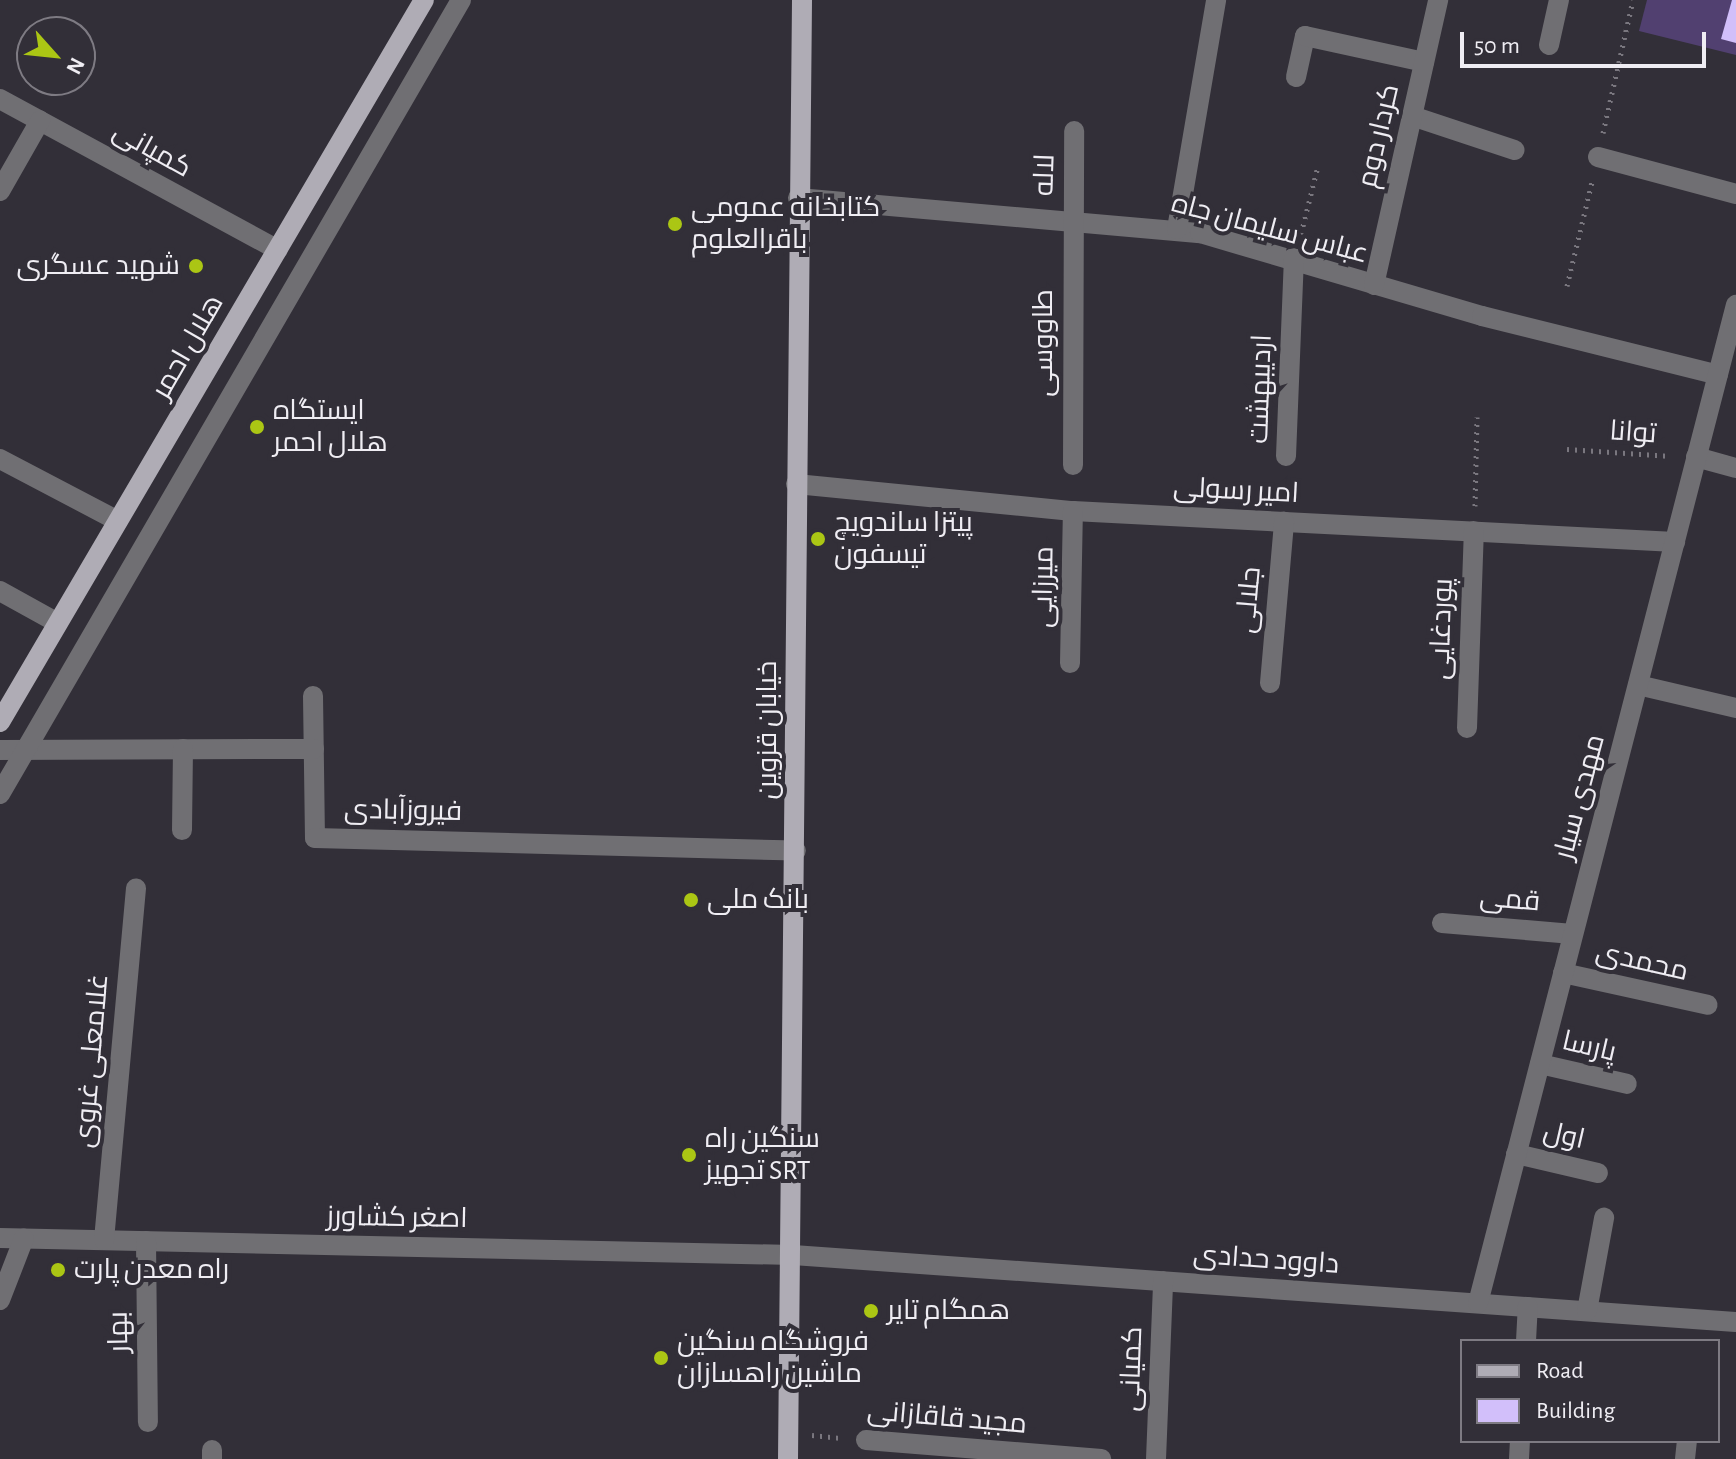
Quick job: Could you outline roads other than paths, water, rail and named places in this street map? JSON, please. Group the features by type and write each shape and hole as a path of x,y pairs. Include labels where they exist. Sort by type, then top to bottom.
{"main road":[{"name":"هلال احمر","path":"0,722 6,695 58,623 424,0"},
{"name":"خیابان قزوین","path":"788,1459 793,1255 798,198 802,0"}],"street":[{"path":"0,794 461,0"},
{"path":"1177,229 1216,0"},
{"name":"کردار دوم","path":"1374,285 1438,0"},
{"path":"1549,45 1553,2"},
{"path":"1296,77 1305,36 1424,62"},
{"name":"کمپانی","path":"0,99 278,250"},
{"path":"1412,116 1514,150"},
{"path":"0,191 40,121"},
{"name":"لاله","path":"1071,221 1074,131"},
{"path":"1598,157 1736,194"},
{"name":"عباس سلیمان جاه","path":"798,198 1177,229 1294,258 1374,285 1718,375"},
{"name":"طاووسی","path":"1071,221 1073,465"},
{"name":"اردیبهشت","path":"1286,456 1294,258"},
{"name":"مهدی سیار","path":"1478,1303 1736,305"},
{"path":"1696,457 1736,468"},
{"path":"0,459 118,521"},
{"name":"امیر رسولی","path":"796,484 1073,511 1675,542"},
{"name":"میرزایی","path":"1070,663 1073,511"},
{"name":"جلالی","path":"1270,683 1284,522"},
{"name":"پوردغایی","path":"1467,728 1474,531"},
{"path":"0,591 58,623"},
{"path":"1638,685 1735,703"},
{"path":"0,750 314,749 313,696"},
{"path":"182,830 183,749"},
{"name":"فیروزآبادی","path":"314,749 315,838 796,851"},
{"name":"غلامعلی غروی","path":"104,1240 136,888"},
{"name":"قمی","path":"1442,923 1573,934"},
{"name":"محمدی","path":"1563,973 1708,1005"},
{"name":"پارسا","path":"1540,1064 1627,1084"},
{"name":"اول","path":"1516,1154 1598,1173"},
{"path":"1587,1311 1604,1218"},
{"name":"اصغر کشاورز","path":"0,1238 793,1255"},
{"path":"0,1300 24,1238"},
{"name":"بهار","path":"146,1241 148,1422"},
{"name":"داوود حدادی","path":"793,1255 1736,1322"},
{"name":"کمیانی","path":"1156,1459 1163,1281"},
{"path":"1526,1339 1528,1307"},
{"path":"1696,1339 1698,1320"},
{"name":"مجید قاقازانی","path":"866,1440 1101,1459"}],"place":[{"name":"کتابخانه عمومی باقرالعلوم","path":"675,224"},
{"name":"شهید عسگری","path":"196,266"},
{"name":"ایستگاه هلال احمر","path":"257,427"},
{"name":"پیتزا ساندویچ تیسفون","path":"818,539"},
{"name":"بانک ملی","path":"691,900"},
{"name":"سنگین راه تجهیز SRT","path":"689,1155"},
{"name":"راه معدن پارت","path":"58,1270"},
{"name":"همگام تایر","path":"871,1311"},
{"name":"فروشگاه سنگین ماشین راهسازان","path":"661,1358"}]}
